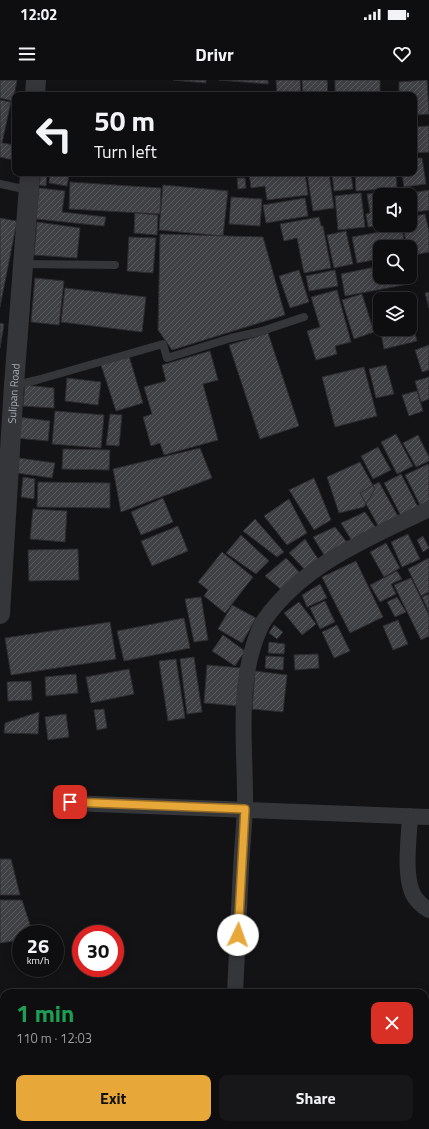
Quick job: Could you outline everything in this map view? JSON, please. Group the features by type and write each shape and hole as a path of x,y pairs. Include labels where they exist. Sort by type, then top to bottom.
{"street":[{"path":"35,92 36,80"},
{"name":"Sulipan Road","path":"0,614 14,385 29,182"},
{"path":"234,989 245,809 245,700 251,653 257,637 264,620 277,604 314,570 361,542 429,509"},
{"path":"70,802 429,817"},
{"path":"410,816 408,878 412,893 422,906 429,910"}],"lane":[{"path":"0,184 29,182"},
{"path":"23,264 115,265"},
{"path":"14,385 37,380 163,344 167,358 231,338 262,331 304,317"}],"building":[{"path":"0,80 17,80 15,92 12,92 12,101 0,98"},
{"path":"173,80 206,80 206,83"},
{"path":"219,80 268,80 268,84"},
{"path":"276,80 300,80 301,92 277,92"},
{"path":"302,80 327,80 328,92 303,92"},
{"path":"335,80 380,80 380,92 335,92"},
{"path":"427,80 429,114 417,115 417,92 399,92 399,82"},
{"path":"0,100 11,102 2,143 12,145 12,160 0,157"},
{"path":"429,126 429,152 417,153 417,127"},
{"path":"417,158 422,158 426,184 404,187 402,176 417,176"},
{"path":"40,176 47,176 46,186 39,185"},
{"path":"50,176 69,176 67,186 49,183"},
{"path":"249,176 305,176 308,195 267,200 265,186 251,188"},
{"path":"307,176 329,176 334,208 313,211"},
{"path":"332,176 351,176 353,189 334,191"},
{"path":"355,176 396,176 397,188 373,188 373,190 356,191"},
{"path":"237,178 245,178 246,188 238,189"},
{"path":"70,182 161,188 160,214 69,209"},
{"path":"163,185 228,191 223,236 159,230"},
{"path":"39,188 65,191 62,212 106,217 104,226 36,219"},
{"path":"429,190 429,210 417,212 417,192"},
{"path":"361,193 365,227 338,230 335,196"},
{"path":"367,194 373,194 373,226 368,227 366,214 370,213"},
{"path":"231,197 262,199 260,226 229,224"},
{"path":"305,198 308,216 266,223 263,205"},
{"path":"135,213 158,215 157,235 134,233"},
{"path":"425,214 429,232 429,252 417,255 417,240 406,240 404,232 417,232 417,216"},
{"path":"319,217 321,226 323,226 331,268 304,273 297,238 284,241 280,224"},
{"path":"0,218 17,221 0,307"},
{"path":"37,222 80,228 77,258 34,255"},
{"path":"346,231 353,264 334,268 327,235"},
{"path":"380,232 403,232 404,240 373,240 373,260 357,263 352,237"},
{"path":"160,234 263,237 285,315 172,350 158,330"},
{"path":"129,237 156,238 153,273 127,271"},
{"path":"373,267 373,284 404,285 345,296 341,274"},
{"path":"299,270 309,302 290,308 279,276"},
{"path":"335,270 338,286 309,291 306,276"},
{"path":"35,278 64,281 59,325 31,322"},
{"path":"65,288 146,297 142,332 61,322"},
{"path":"337,290 351,342 335,346 337,354 316,360 307,331 320,327 311,297"},
{"path":"429,292 429,308 425,293"},
{"path":"362,294 373,332 354,339 342,300"},
{"path":"0,323 4,324 0,348"},
{"path":"268,333 299,426 260,439 229,345"},
{"path":"381,336 416,336 417,341 384,349"},
{"path":"429,345 429,370 422,372 415,350"},
{"path":"210,351 218,380 203,384 218,440 164,455 160,443 151,446 143,417 152,414 144,387 166,381 162,365"},
{"path":"129,356 143,403 116,411 101,365"},
{"path":"386,365 394,394 376,398 369,369"},
{"path":"364,367 377,416 335,427 322,377"},
{"path":"429,377 429,399 421,402 415,381"},
{"path":"67,378 101,382 98,405 65,401"},
{"path":"25,385 54,388 54,408 23,406"},
{"path":"417,391 423,411 409,416 402,395"},
{"path":"55,411 104,415 101,448 52,444"},
{"path":"110,414 122,415 119,446 106,445"},
{"path":"18,417 50,421 48,441 16,438"},
{"path":"396,434 413,466 397,474 381,442"},
{"path":"418,435 429,457 429,461 416,467 403,443"},
{"path":"378,447 391,470 373,479 361,456"},
{"path":"200,448 212,478 121,512 113,469"},
{"path":"63,449 110,450 109,470 62,469"},
{"path":"19,458 55,463 52,478 17,473"},
{"path":"360,462 375,489 364,507 339,513 327,477"},
{"path":"428,464 429,506 422,509 405,475"},
{"path":"401,474 418,507 401,516 384,483"},
{"path":"23,477 35,479 34,499 21,497"},
{"path":"314,478 331,520 314,530 289,490"},
{"path":"38,482 110,483 110,508 37,507"},
{"path":"379,482 400,520 381,531 360,493"},
{"path":"163,498 173,522 141,535 131,512"},
{"path":"289,499 307,533 287,545 264,516"},
{"path":"33,509 67,511 65,542 30,539"},
{"path":"365,512 376,528 352,541 341,523"},
{"path":"255,519 284,552 277,557 243,531"},
{"path":"178,526 188,551 152,566 141,541"},
{"path":"335,527 349,545 326,558 313,537"},
{"path":"408,534 420,559 402,567 391,542"},
{"path":"241,535 269,561 256,574 226,553"},
{"path":"423,536 429,548 423,552 417,540"},
{"path":"305,539 320,562 307,572 289,553"},
{"path":"386,543 400,568 384,577 370,552"},
{"path":"78,549 79,580 29,581 28,550"},
{"path":"222,552 253,577 225,613 204,596 208,590 198,582"},
{"path":"286,558 302,575 284,592 265,576"},
{"path":"429,558 429,592 421,596 408,569"},
{"path":"356,561 383,617 350,633 322,577"},
{"path":"397,571 402,579 391,584 396,594 380,602 370,585"},
{"path":"411,578 429,615 429,636 421,640 394,585"},
{"path":"320,584 327,598 307,607 302,595"},
{"path":"429,594 429,612 422,597"},
{"path":"201,597 208,640 194,642 185,599"},
{"path":"397,597 406,612 395,617 387,602"},
{"path":"325,601 335,622 320,629 310,608"},
{"path":"299,602 316,624 302,635 284,613"},
{"path":"232,605 256,618 242,643 218,629"},
{"path":"184,618 190,648 124,661 117,631"},
{"path":"398,620 408,644 393,650 383,626"},
{"path":"110,622 116,659 11,675 5,638"},
{"path":"274,625 283,632 277,639 269,633"},
{"path":"337,625 350,651 334,658 322,632"},
{"path":"223,635 245,651 235,666 212,651"},
{"path":"269,642 285,644 284,654 268,653"},
{"path":"318,654 319,668 295,670 294,655"},
{"path":"266,656 284,657 283,670 265,668"},
{"path":"194,657 202,712 187,714 180,659"},
{"path":"176,659 185,718 168,721 159,661"},
{"path":"207,665 242,668 239,706 204,703"},
{"path":"129,669 134,694 91,703 86,677"},
{"path":"255,671 287,675 283,712 252,709"},
{"path":"76,674 78,693 46,696 45,677"},
{"path":"31,681 32,700 8,701 7,682"},
{"path":"104,709 107,728 97,730 94,710"},
{"path":"39,712 38,734 4,733 5,723"},
{"path":"66,714 69,737 48,740 45,717"},
{"path":"0,859 11,859 20,895 0,895"},
{"path":"0,900 22,900 30,925 12,925 12,941 0,943"}],"route":[{"path":"70,802 245,809 238,935"}]}
